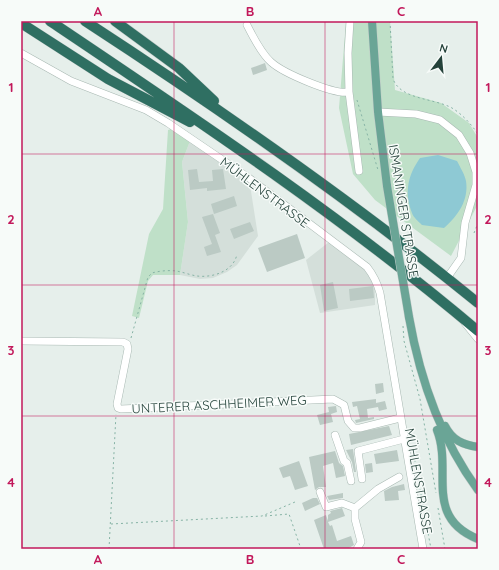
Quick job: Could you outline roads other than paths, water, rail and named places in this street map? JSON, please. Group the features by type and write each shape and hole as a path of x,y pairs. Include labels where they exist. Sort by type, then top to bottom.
{"highway":[{"path":"50,21 223,138 333,217 478,331"},
{"path":"85,21 236,122 447,278 478,303"},
{"path":"115,21 179,68 236,122"},
{"path":"22,23 121,87 223,138"}],"main road":[{"name":"ISMANINGER STRASSE","path":"372,21 378,112 387,186 418,365 430,401"},
{"path":"430,401 437,409 449,433 456,440 468,446 478,447"},
{"path":"430,401 448,443 478,490"},
{"path":"430,401 430,413 442,447 442,490 444,502 450,515 459,527 470,536 478,539"}],"street":[{"path":"350,21 348,81 352,94 358,171"},
{"path":"247,25 265,56 276,66 331,90 352,94"},
{"name":"MÜHLENSTRASSE","path":"21,53 71,81 146,110 168,123 249,178 367,267 376,279 380,293 400,418 408,439 423,549"},
{"path":"378,112 416,114 440,120 459,135 470,153 476,172 476,185 466,223 461,258 447,278"},
{"path":"459,315 473,335 478,339"},
{"name":"UNTERER ASCHHEIMER WEG","path":"21,341 123,342 127,344 118,408 333,398 344,405 348,421 354,428 360,428 400,418"},
{"path":"335,435 344,461 347,463 350,479 362,477 358,451 408,439"},
{"path":"355,508 378,489 399,478"},
{"path":"320,492 326,507 342,503 355,508"},
{"path":"355,508 355,519 361,542 357,549"}],"water":[{"path":"438,155 457,161 466,181 466,195 464,201 458,213 444,228 422,225 413,215 408,198 408,184 410,177 420,158"}]}
